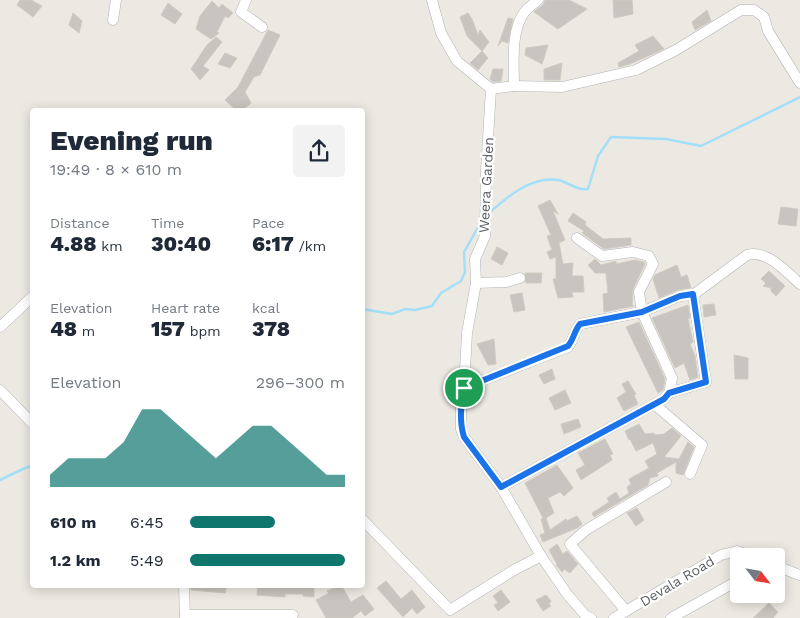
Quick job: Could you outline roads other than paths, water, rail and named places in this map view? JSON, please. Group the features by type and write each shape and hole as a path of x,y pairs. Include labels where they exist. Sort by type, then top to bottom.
{"street":[{"path":"113,20 116,0"},
{"path":"246,0 241,12 262,26"},
{"path":"432,0 441,33 457,61 491,89 514,86 562,87 636,70 676,50 741,10 754,10 764,18 768,31 800,83"},
{"path":"514,86 514,41 526,10 538,0"},
{"name":"Weera Garden","path":"491,89 486,170 485,236 475,259 476,283 467,333 461,429 464,437 501,487 541,556 567,594 586,616 591,618"},
{"path":"501,487 664,399 669,393 672,378 642,312 639,292 653,264 649,256 633,252 602,256 577,238"},
{"path":"464,388 568,346 574,340 576,329 580,324 642,312 680,296 693,294 747,255 753,253 766,256 800,284"},
{"path":"476,283 506,282 520,278"},
{"path":"669,393 706,382 693,294"},
{"path":"0,328 30,299"},
{"path":"0,390 30,421"},
{"path":"654,404 702,445 690,474"},
{"name":"Devala Road","path":"666,482 586,530 570,544 626,611 721,555 730,553"},
{"path":"365,522 449,614 514,570 541,556"},
{"path":"785,569 800,575"},
{"path":"671,618 730,585"},
{"path":"184,588 185,617 293,615"},
{"path":"614,618 626,611"}],"waterway":[{"path":"489,213 512,194 538,181 558,180 576,188 588,189 598,156 611,137 666,139 701,146 800,97"},
{"path":"365,310 392,314 405,309 415,310 432,306 441,293 461,281 465,272 464,252 481,222"},
{"path":"0,480 30,467"}]}
